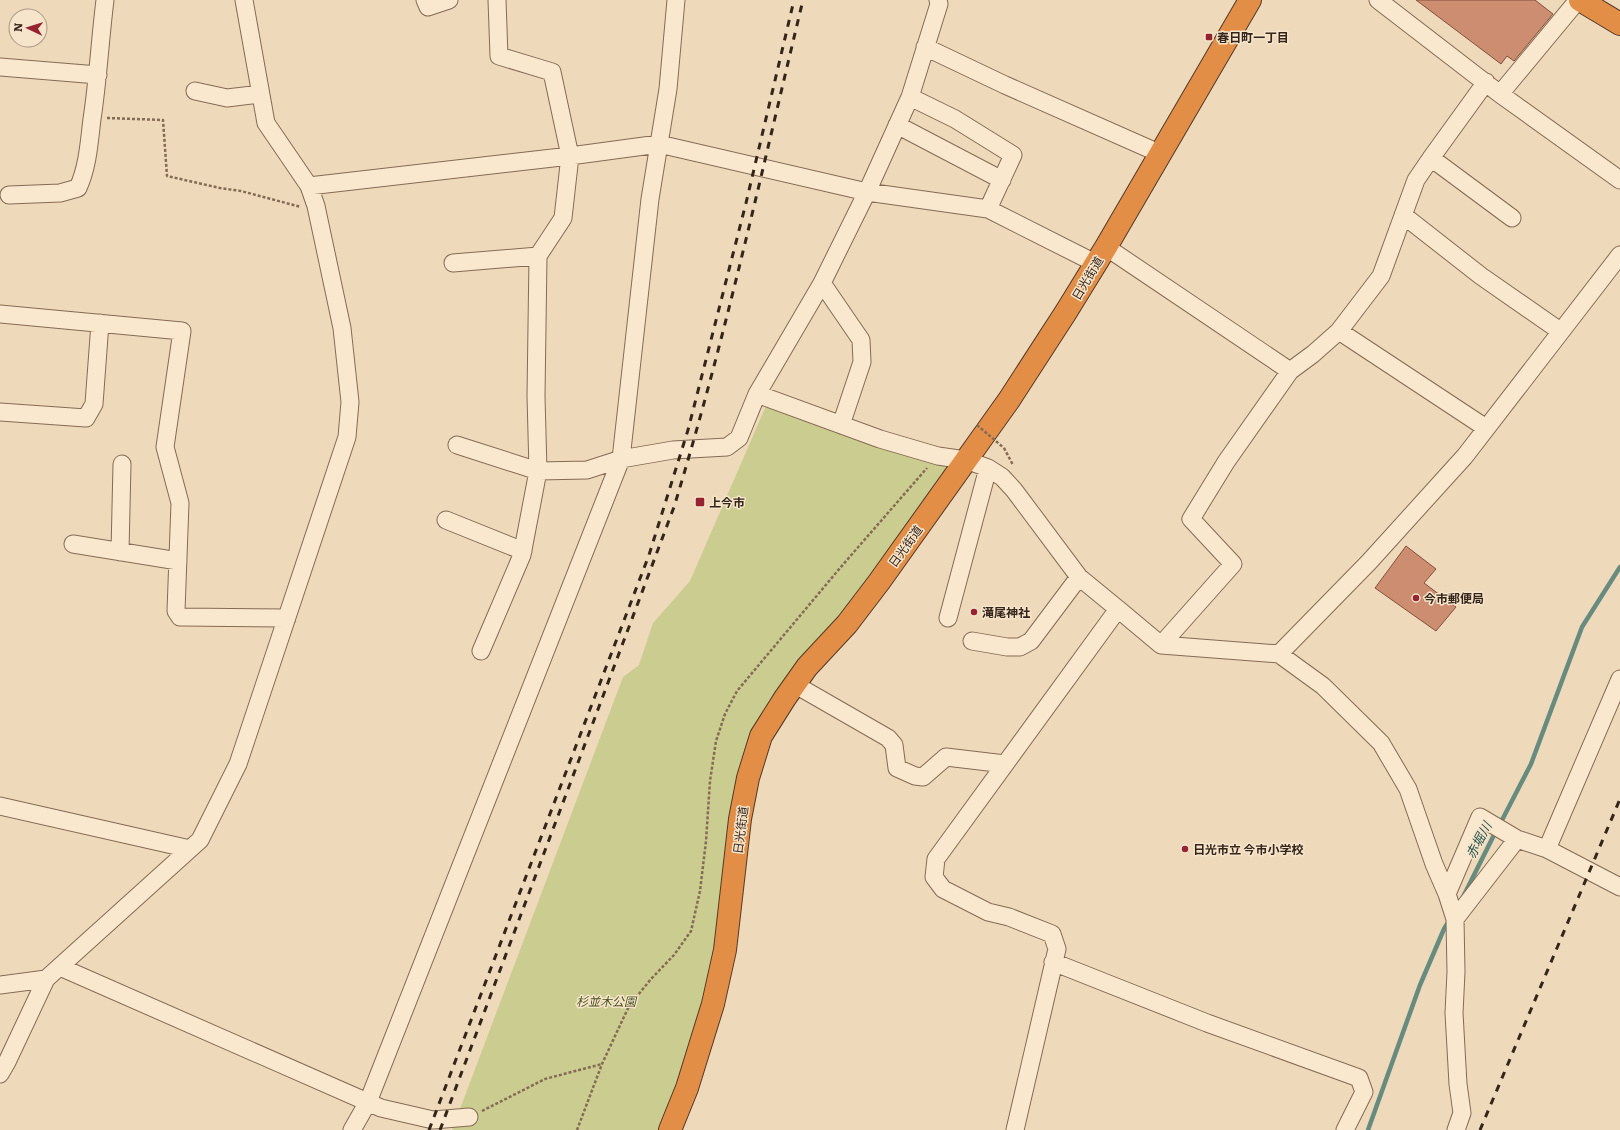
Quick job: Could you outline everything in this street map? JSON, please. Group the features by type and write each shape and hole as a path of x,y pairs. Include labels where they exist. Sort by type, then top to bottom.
{"highway":[{"name":"日光街道","path":"670,1130 687,1088 713,1004 725,950 740,819 748,778 761,736 794,684 807,667 847,624 861,606 1013,394 1066,312 1161,154 1250,0"},
{"path":"1579,0 1620,24"}],"street":[{"path":"9,195 60,193 78,188 85,173 93,118 105,0"},
{"path":"0,1074 46,979 200,840 238,764 347,437 350,402 342,328 316,206 309,186 266,123 244,0"},
{"path":"426,0 428,7 449,0"},
{"path":"481,651 523,551 538,471 536,396 538,256 563,218 570,156 552,72 499,56 498,0"},
{"path":"352,1130 368,1102 621,459 650,199 668,89 676,0"},
{"path":"457,445 538,471 587,470 621,459 673,450 728,447 739,438 757,394 822,283 867,192 896,125 910,97 939,4 938,0"},
{"path":"1378,0 1500,94 1620,180"},
{"path":"1500,94 1579,0"},
{"path":"925,47 1005,85 1161,154"},
{"path":"0,67 98,75"},
{"path":"1161,645 1233,564 1191,519 1226,462 1290,371 1313,354 1339,331 1381,276 1416,180 1486,82"},
{"path":"195,91 227,98 260,94"},
{"path":"910,97 955,120 1013,155 988,209"},
{"path":"896,125 1002,180"},
{"path":"309,186 570,156 659,144 867,192 988,209 1100,255 1290,371"},
{"path":"1431,158 1512,218"},
{"path":"1403,215 1481,276 1560,331"},
{"path":"1278,654 1369,562 1465,456 1620,255"},
{"path":"453,263 538,256"},
{"path":"822,283 862,340 862,362 841,425"},
{"path":"0,314 182,331 165,447 180,503 176,611 180,617 287,618"},
{"path":"0,412 86,418 94,404 100,323"},
{"path":"1339,331 1486,428"},
{"path":"757,394 880,439 938,456 966,460 988,468 1002,477 1014,490 1079,578 1161,645 1278,654 1322,686 1381,743 1408,789 1434,864 1456,919 1454,1013 1458,1084 1462,1113 1456,1130"},
{"path":"120,552 122,464"},
{"path":"948,618 988,468"},
{"path":"446,520 523,551"},
{"path":"73,544 178,561"},
{"path":"972,641 1007,647 1020,647 1030,641 1079,578"},
{"path":"1015,1130 1057,949 1052,934 1010,917 988,912 943,889 934,877 936,859 1118,609"},
{"path":"1547,849 1620,678"},
{"path":"794,684 888,738 894,745 897,768 914,776 923,777 946,757 1005,764"},
{"path":"0,806 190,849"},
{"path":"1447,894 1480,817 1512,836 1547,849 1620,887"},
{"path":"1456,919 1512,836"},
{"path":"1053,962 1208,1023 1359,1078 1364,1092 1345,1130"},
{"path":"60,967 296,1072 381,1108 433,1120 469,1117"},
{"path":"0,985 46,979"}],"path":[{"path":"93,118 163,120 167,176 220,188 241,191 303,208 316,206"},
{"path":"977,425 1004,448 1016,471"},
{"path":"469,1117 545,1079 602,1064"}],"green space":[{"name":"杉並木公園","path":"766,406 957,464 759,728 722,949 662,1130 452,1130 623,677 639,665 653,623 690,581"}],"building":[{"path":"1416,0 1535,0 1553,14 1514,61 1507,56 1501,64"},
{"name":"今市郵便局","path":"1406,546 1436,569 1424,583 1456,607 1436,631 1375,588"}],"waterway":[{"name":"赤堀川","path":"1500,824 1531,764 1582,627 1620,567"},
{"name":"赤堀川","path":"1463,897 1496,831"},
{"name":"赤堀川","path":"1368,1130 1420,985 1444,929 1450,919"}],"railway":[{"path":"429,1130 649,555 688,430 746,203 794,0"},
{"path":"440,1130 674,507 710,381 758,191 803,0"},
{"path":"1480,1130 1620,799"}],"place":[{"name":"春日町一丁目","path":"1209,37"},
{"name":"上今市","path":"700,502"},
{"name":"今市郵便局","path":"1416,598"},
{"name":"滝尾神社","path":"974,612"},
{"name":"日光市立 今市小学校","path":"1185,849"}]}
